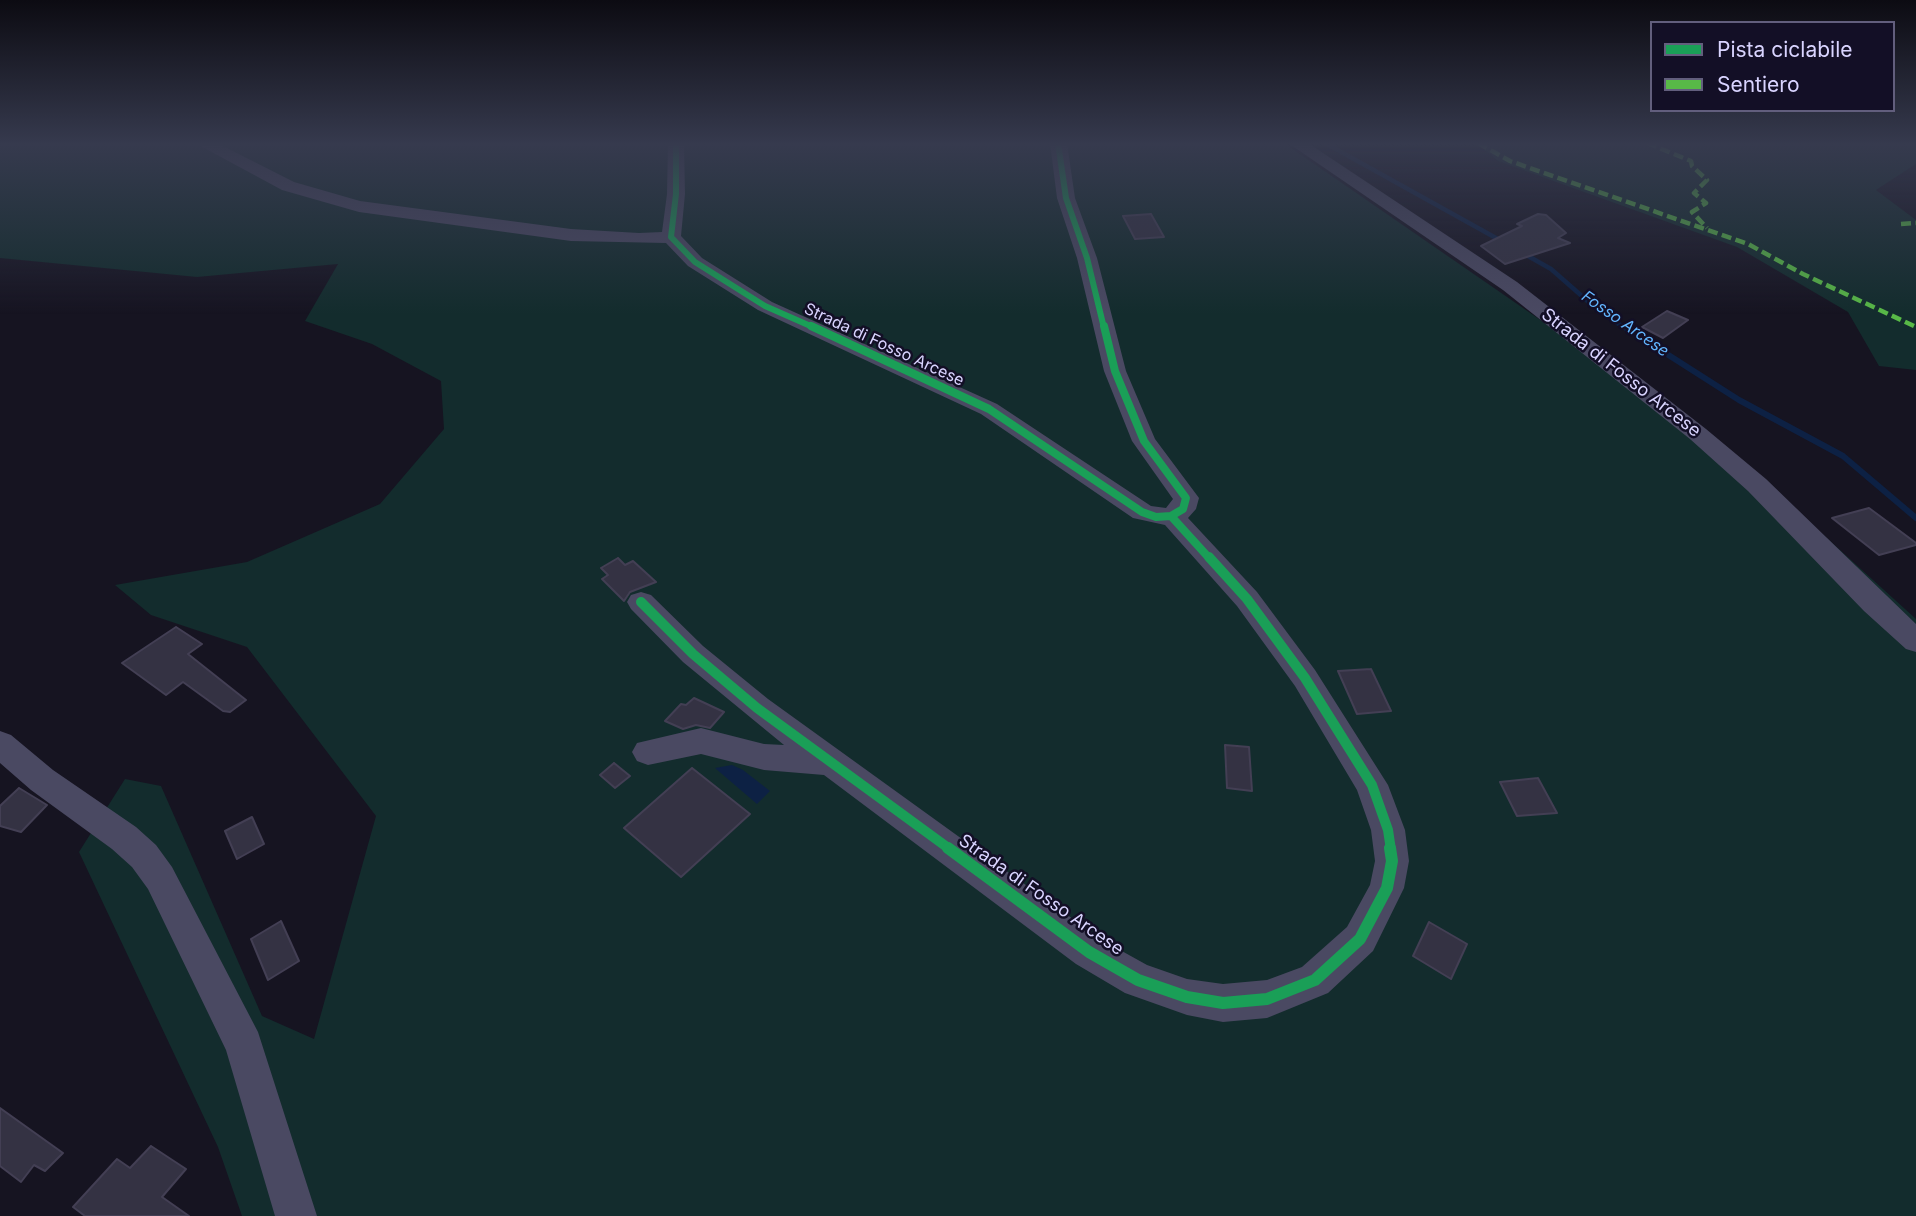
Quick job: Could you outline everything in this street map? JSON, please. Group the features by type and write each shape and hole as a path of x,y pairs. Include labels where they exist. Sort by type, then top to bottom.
{"street":[{"path":"337,200 359,206 571,235 639,239 671,237 675,200"},
{"path":"1067,200 1087,258 1115,371 1144,441 1186,498 1183,509 1171,516"},
{"name":"Strada di Fosso Arcese","path":"1380,200 1510,286 1699,434 1758,485 1874,604 1916,641"},
{"name":"Strada di Fosso Arcese","path":"641,601 720,679 829,762 1050,926 1138,979 1197,1000 1233,1003 1280,996 1326,972 1360,939 1382,901 1392,861 1384,814 1361,766 1281,644 1227,574 1171,516 1150,515 1130,505 981,405 756,302 690,258 671,237"},
{"path":"648,752 701,741 764,757 829,762"},
{"path":"0,744 42,780 124,838 144,856 160,878 244,1046 272,1149 296,1216"}],"green space":[{"path":"0,200 1366,200 1733,453 1916,619 1916,1216 242,1216 218,1147 79,852 125,779 161,786 262,1016 314,1039 376,816 247,647 151,615 115,585 247,562 380,504 444,429 441,381 372,344 305,321 338,264 197,277 0,258"},
{"path":"1606,200 1889,200 1916,220 1916,370 1879,366 1848,312 1737,247"}],"water":[{"path":"732,765 770,791 757,804 715,768"}],"building":[{"path":"1151,214 1164,237 1135,239 1123,216"},
{"path":"1538,214 1546,215 1566,233 1558,238 1570,243 1505,264 1481,246 1522,226 1517,224"},
{"path":"1667,311 1688,320 1663,338 1642,327"},
{"path":"1869,508 1916,545 1879,555 1832,518"},
{"path":"618,558 625,565 633,561 656,582 630,592 624,601 602,579 608,575 601,568"},
{"path":"176,627 202,644 188,654 246,700 230,712 223,711 183,682 166,695 122,663"},
{"path":"1371,669 1391,711 1357,714 1338,671"},
{"path":"694,698 724,712 710,728 696,725 683,729 665,721 681,704 686,705"},
{"path":"1225,745 1249,747 1252,791 1227,788"},
{"path":"614,763 630,776 615,788 600,775"},
{"path":"692,768 750,814 681,877 624,828"},
{"path":"1538,778 1557,813 1517,816 1500,782"},
{"path":"19,788 47,805 21,832 0,826 0,806"},
{"path":"252,817 264,844 237,859 225,831"},
{"path":"281,921 299,961 268,980 251,939"},
{"path":"1429,922 1467,944 1451,979 1413,956"},
{"path":"0,1108 63,1153 45,1171 34,1165 21,1182 0,1166"},
{"path":"151,1146 186,1169 162,1197 189,1216 85,1216 73,1207 117,1159 130,1168"}],"waterway":[{"name":"Fosso Arcese","path":"1427,200 1505,243"},
{"name":"Fosso Arcese","path":"1521,252 1551,269 1599,311 1625,328"},
{"name":"Fosso Arcese","path":"1623,326 1739,400 1843,456 1916,518"}],"marked path":[{"path":"1621,200 1748,244 1803,274 1916,327"},
{"path":"1702,200 1706,203 1692,212 1707,228"},
{"path":"1901,224 1916,223"}],"cycle path":[{"path":"675,200 671,237 695,262 765,306 877,355 989,409 1142,512 1156,517 1171,516 1183,509 1186,498 1144,441 1115,371 1087,258 1067,200"},
{"path":"641,602 693,654 757,708 1089,952 1138,980 1187,997 1223,1003 1267,999 1315,980 1360,939 1387,888 1392,861 1388,830 1372,785 1305,678 1247,599 1171,516"}]}
